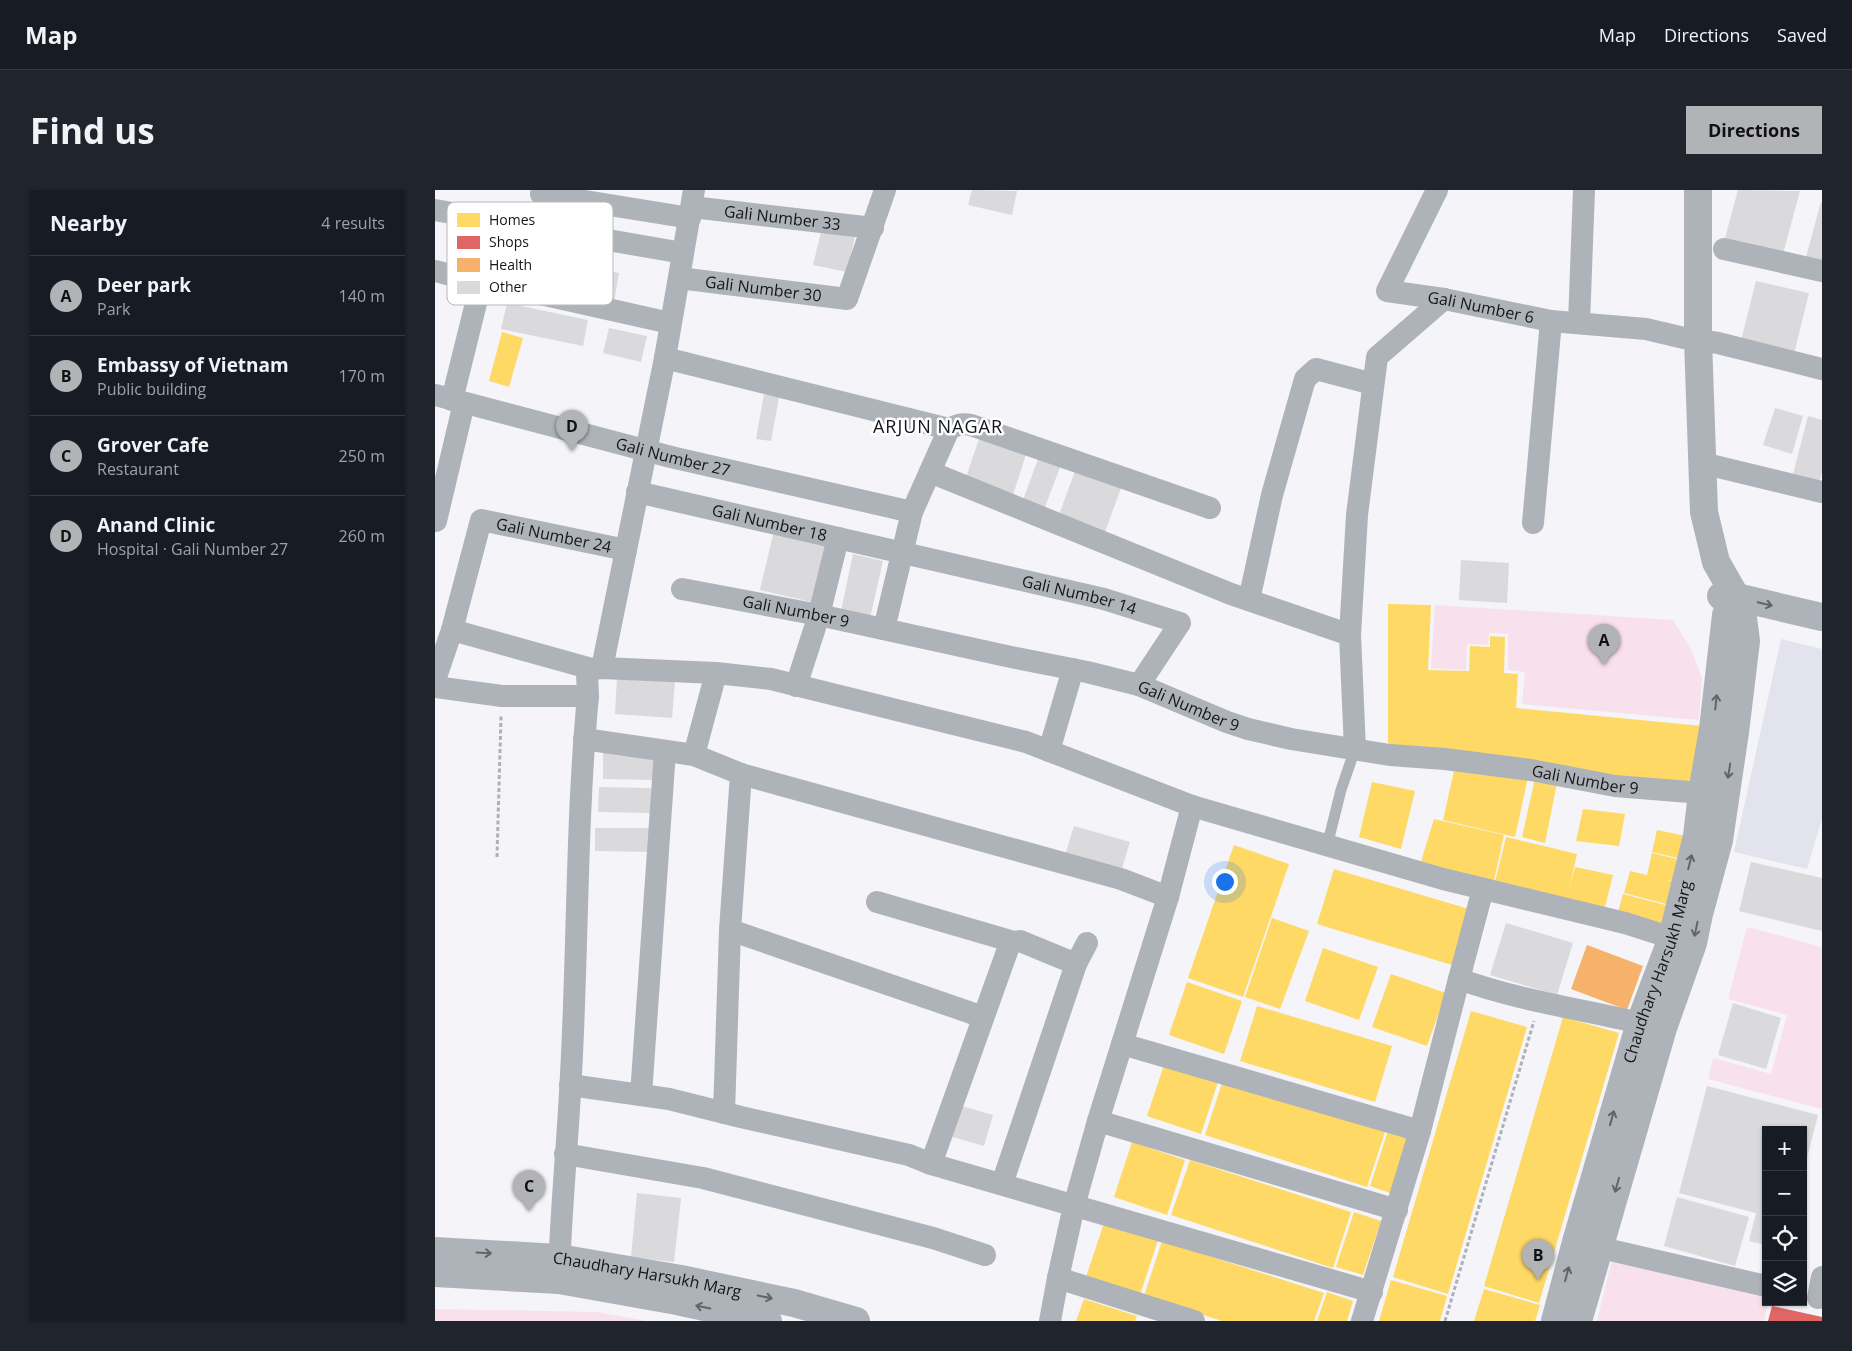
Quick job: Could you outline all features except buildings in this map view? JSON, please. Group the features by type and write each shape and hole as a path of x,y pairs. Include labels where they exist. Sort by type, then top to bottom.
{"street":[{"path":"873,228 885,190"},
{"name":"Gali Number 6","path":"1437,190 1387,291 1444,299 1551,321 1646,330 1718,343 1822,369"},
{"path":"1579,323 1584,190"},
{"path":"1683,190 1691,339 1704,512 1730,607"},
{"path":"1698,190 1685,446 1689,514 1702,567 1730,607 1822,636"},
{"name":"Gali Number 33","path":"541,194 692,205 873,228"},
{"path":"559,1269 571,1085 581,768 588,696 587,674 597,668 626,550 665,358 692,205"},
{"name":"Gali Number 30","path":"679,278 847,299 873,228"},
{"path":"613,241 683,253"},
{"path":"1724,249 1822,271"},
{"path":"1355,749 1350,635 1357,515 1377,357 1444,299"},
{"path":"436,521 450,399 475,305"},
{"path":"589,305 670,323"},
{"path":"1533,523 1551,321"},
{"path":"665,358 949,429 964,423 1210,508"},
{"path":"1249,600 1272,495 1305,379 1316,369 1373,384"},
{"name":"Gali Number 27","path":"450,399 646,450 912,512"},
{"path":"884,629 912,512 949,429"},
{"path":"1701,463 1822,492"},
{"path":"930,472 1063,527 1249,600 1350,635"},
{"name":"Gali Number 18","path":"637,492 903,552"},
{"name":"Gali Number 24","path":"452,630 481,520 626,550"},
{"path":"796,686 819,615 838,538"},
{"name":"Gali Number 14","path":"903,552 1104,599 1180,623 1139,685"},
{"name":"Gali Number 9","path":"682,589 819,615 1073,669 1139,685 1227,722 1291,739 1390,755 1445,759 1521,769 1615,786 1701,793"},
{"path":"1730,607 1822,617"},
{"name":"Chaudhary Harsukh Marg","path":"1578,1321 1587,1245 1640,1023 1672,938 1697,836 1701,793 1713,729 1730,607"},
{"name":"Chaudhary Harsukh Marg","path":"1555,1321 1587,1245 1693,943 1719,840 1746,641 1730,607"},
{"path":"435,680 452,630 597,668 716,672 771,679 1026,742 1192,806 1483,889 1625,923 1672,938"},
{"path":"1049,751 1073,669"},
{"path":"694,755 716,672"},
{"path":"435,687 502,696 588,696"},
{"path":"583,739 694,755 741,774 1121,879 1168,897"},
{"path":"641,1095 665,751"},
{"path":"724,1113 730,930 741,774"},
{"path":"1050,1321 1074,1206 1098,1121 1168,897 1192,806"},
{"path":"1362,1321 1420,1131 1483,889"},
{"path":"877,902 1014,942 1019,941 1076,964"},
{"path":"730,930 983,1017"},
{"path":"931,1164 1009,946 1014,942"},
{"path":"1002,1184 1076,964 1087,943"},
{"path":"1459,980 1540,1001 1640,1023"},
{"path":"1122,1044 1420,1131"},
{"path":"571,1085 669,1098 724,1113 909,1155 931,1164 1372,1292"},
{"path":"1098,1121 1397,1210"},
{"path":"565,1154 703,1178 933,1238 985,1255"},
{"path":"1587,1245 1762,1285"},
{"name":"Chaudhary Harsukh Marg","path":"435,1251 559,1269 700,1283 793,1303 856,1321"},
{"name":"Chaudhary Harsukh Marg","path":"435,1273 559,1269 677,1301 768,1321"},
{"path":"1058,1278 1194,1321"}],"lane":[{"path":"1327,846 1341,790 1355,749"}],"path":[{"path":"497,857 502,696"},
{"path":"1445,1321 1540,1001"}],"shaded area":[{"path":"1435,605 1673,620 1692,651 1702,678 1699,720 1522,704 1525,672 1508,670 1508,634 1489,633 1488,645 1467,644 1466,670 1431,668"},
{"path":"1781,639 1822,649 1822,819 1807,869 1734,852"},
{"path":"1747,927 1822,947 1822,1109 1708,1079 1713,1058 1771,1074 1787,1015 1728,999"},
{"path":"1612,1260 1762,1297 1762,1306 1767,1306 1764,1321 1597,1321"},
{"path":"435,1309 596,1312 647,1321 435,1321"}],"place":[{"name":"Anand Clinic","path":"572,451"},
{"name":"Deer park","path":"1604,665"},
{"name":"Grover Cafe","path":"529,1211"},
{"name":"Embassy of Vietnam","path":"1538,1280"}],"district":[{"name":"ARJUN NAGAR","path":"938,427"}]}
